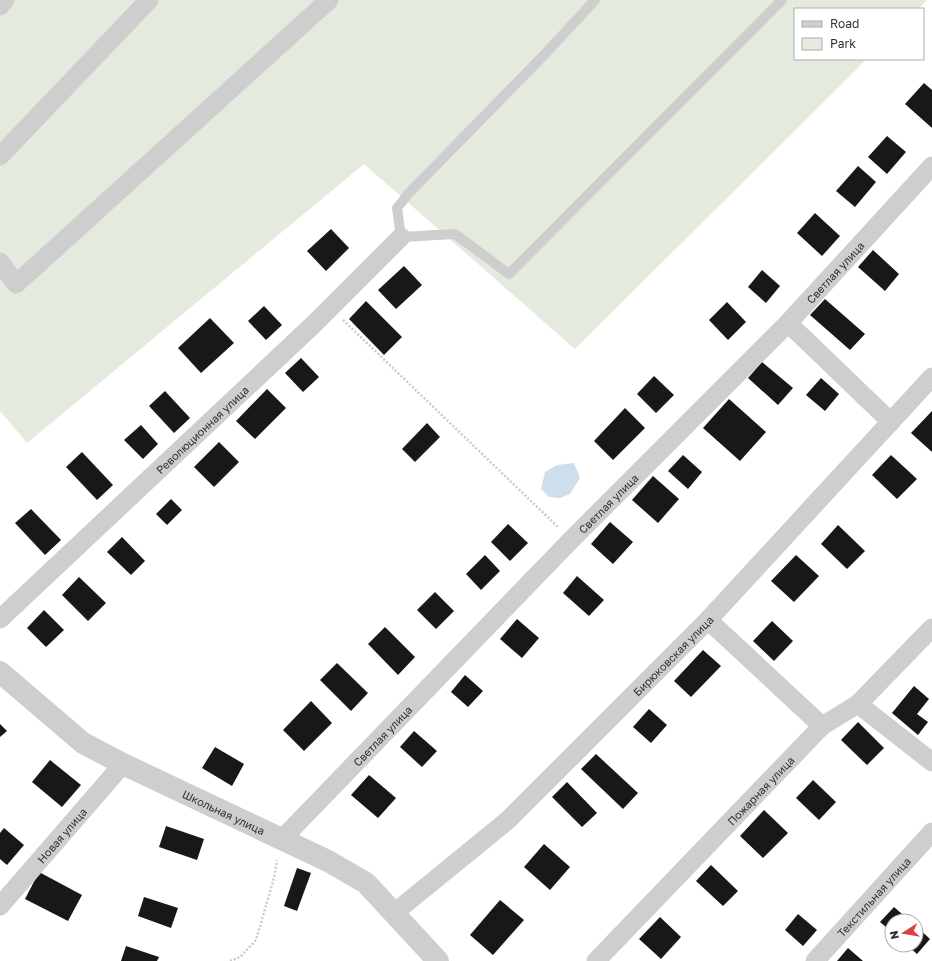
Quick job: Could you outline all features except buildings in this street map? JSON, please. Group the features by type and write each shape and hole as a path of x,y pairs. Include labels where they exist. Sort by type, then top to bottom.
{"street":[{"path":"0,6 5,0"},
{"path":"0,156 150,0"},
{"path":"0,262 16,284 329,0"},
{"name":"Светлая улица","path":"282,839 571,540 788,323 932,166"},
{"name":"Революционная улица","path":"0,619 330,308 402,237"},
{"path":"788,323 891,422"},
{"name":"Бирюковская улица","path":"394,913 508,820 708,620 932,377"},
{"path":"708,620 822,726"},
{"name":"Пожарная улица","path":"596,961 822,726 858,704 932,628"},
{"name":"Школьная улица","path":"0,672 83,743 123,764 328,861 366,883 438,961"},
{"path":"858,704 932,762"},
{"name":"Новая улица","path":"0,906 123,764"},
{"name":"Текстильная улица","path":"814,961 932,832"}],"lane":[{"path":"595,0 397,208 402,237 455,234 509,274 782,0"}],"path":[{"path":"330,308 571,540"},
{"path":"230,961 240,958 256,940 274,878 282,839"}],"green space":[{"path":"0,0 927,0 919,8 794,8 794,60 866,60 575,349 364,164 27,443 0,411"}],"water":[{"path":"574,463 580,478 570,494 560,498 549,497 541,489 545,472 557,465"}]}
